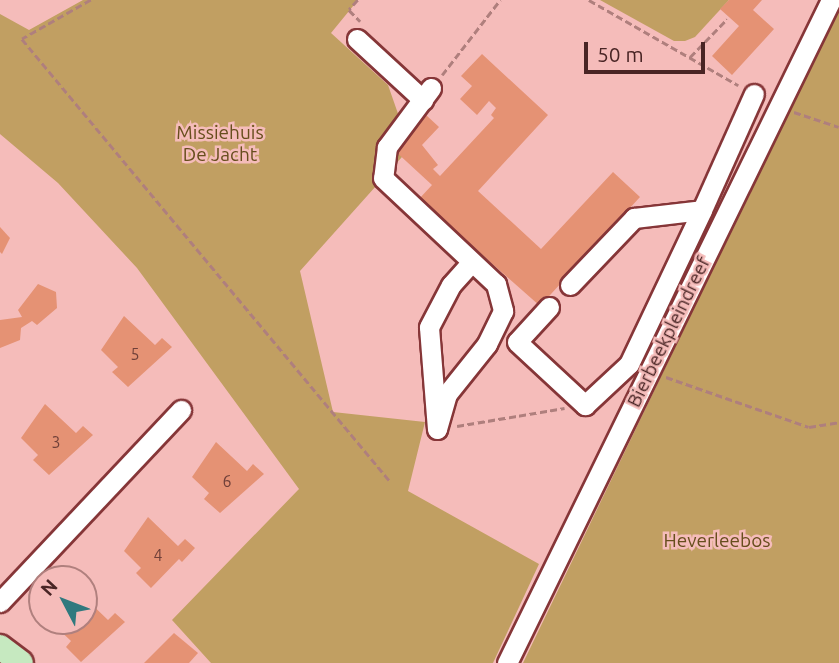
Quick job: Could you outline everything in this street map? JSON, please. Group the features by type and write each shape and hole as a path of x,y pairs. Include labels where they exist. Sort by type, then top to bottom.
{"main road":[{"path":"0,647 21,663"}],"street":[{"name":"Bierbeekpleindreef","path":"507,663 831,0"},
{"path":"357,39 427,94 387,147 383,178 464,252 471,264 496,284 503,311 487,344 447,394 437,429"},
{"path":"549,307 517,342 584,405 629,364 754,94"},
{"path":"570,285 634,218 702,210"},
{"path":"437,429 429,327 445,294 471,264"},
{"path":"0,602 181,410"}],"path":[{"path":"91,0 22,39 389,480"},
{"path":"427,94 500,0"},
{"path":"589,0 754,94"},
{"path":"690,57 727,19"},
{"path":"779,107 839,127"},
{"path":"649,371 809,427 839,422"},
{"path":"437,429 584,405"}],"green space":[{"name":"Missiehuis De Jacht","path":"83,0 358,0 331,33 388,85 410,148 300,271 333,412 425,422 408,491 539,564 493,663 211,663 172,620 299,489 137,268 58,183 0,134 0,14 29,30"},
{"path":"600,0 729,0 695,37 674,41"},
{"name":"Heverleebos","path":"839,7 839,663 523,663"}],"building":[{"path":"729,0 762,0 753,10 774,29 732,75 712,56 739,26 720,9"},
{"path":"482,54 548,115 478,191 541,249 613,172 640,197 540,306 419,199 432,185 394,150 426,115 439,127 422,145 438,165 433,169 440,176 494,118 491,115 496,108 489,101 477,115 460,99 472,86 461,76"},
{"path":"0,227 10,238 2,254 0,252"},
{"path":"38,284 56,292 57,308 37,325 32,321 21,328 20,340 0,348 0,320 22,317 18,310"},
{"path":"124,316 155,345 162,338 172,347 128,387 112,372 118,367 101,350"},
{"path":"45,404 76,433 83,426 93,435 49,475 33,460 38,455 21,438"},
{"path":"216,442 247,471 253,464 264,474 220,513 204,499 209,493 192,477"},
{"path":"148,517 178,546 185,539 195,548 182,562 179,559 151,588 136,573 141,568 124,551"},
{"path":"98,610 108,620 115,613 125,622 81,662 66,647 71,641 65,635 98,635"},
{"path":"174,633 198,653 189,663 144,663"}]}
